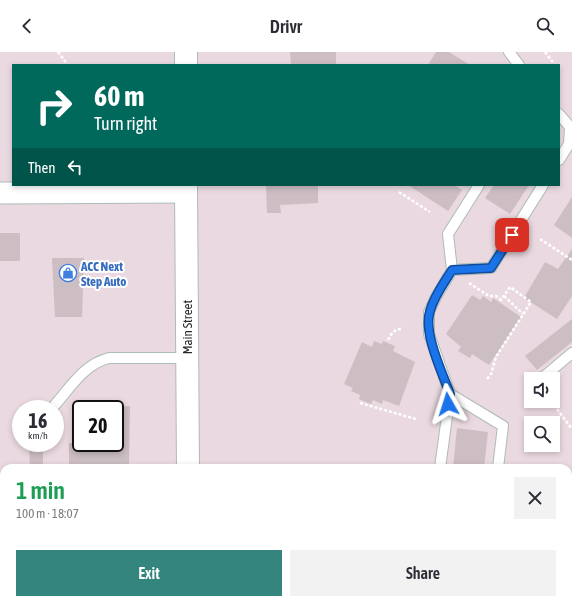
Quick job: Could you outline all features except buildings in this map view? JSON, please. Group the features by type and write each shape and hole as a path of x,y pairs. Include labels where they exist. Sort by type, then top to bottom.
{"main road":[{"path":"186,52 186,64"},
{"name":"Main Street","path":"186,188 188,464"}],"street":[{"path":"0,193 186,188"}],"lane":[{"path":"509,52 518,64"},
{"path":"560,115 570,127 569,144 560,158"},
{"path":"441,464 450,394 429,334 429,312 452,270 448,234 478,186"},
{"path":"452,270 491,268 542,186"},
{"path":"549,372 572,353"},
{"path":"59,400 88,367 98,361 109,358 188,358"},
{"path":"450,394 503,426 498,464"}],"path":[{"path":"58,52 67,64"},
{"path":"545,52 554,64"},
{"path":"399,192 430,212"},
{"path":"540,239 572,260"},
{"path":"463,280 490,296 496,296 501,300 510,287 531,302 496,357 491,374 487,379"},
{"path":"504,296 523,314"},
{"path":"388,340 396,329 402,329"},
{"path":"360,402 416,419"},
{"path":"556,408 572,429"}],"place":[{"name":"ACC Next Step Auto","path":"68,273"}],"route":[{"path":"448,404 450,394 429,334 429,312 452,270 491,268 512,235"}]}
